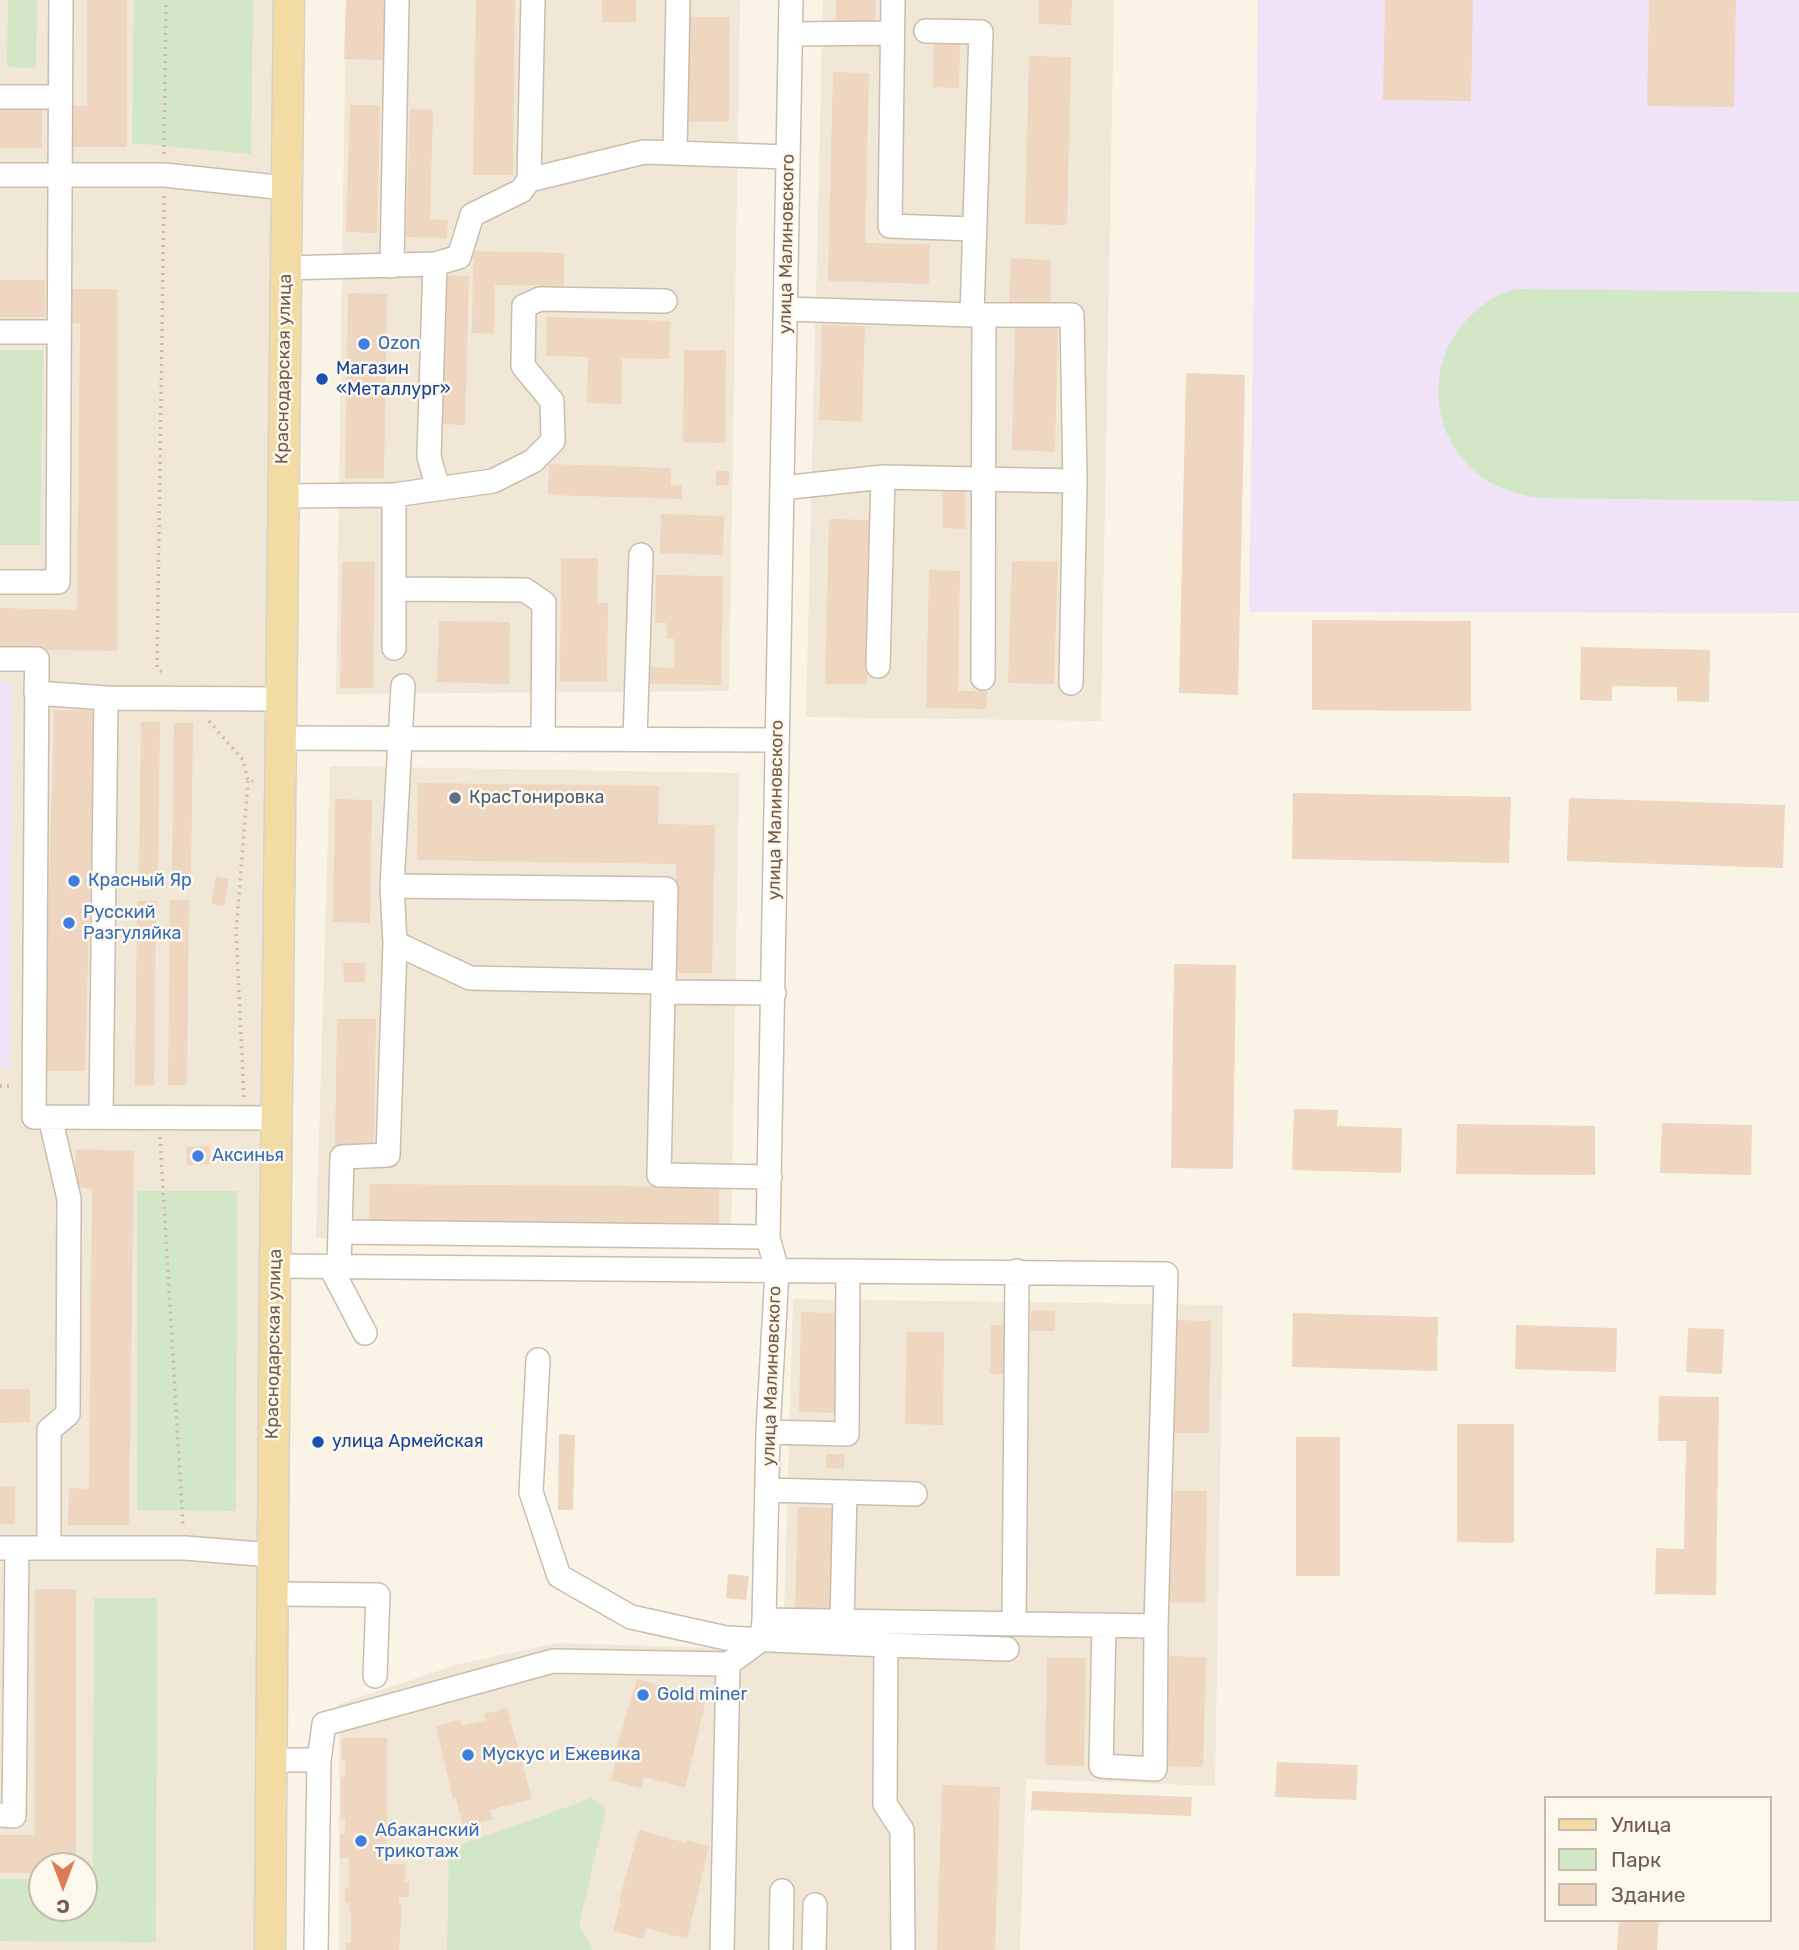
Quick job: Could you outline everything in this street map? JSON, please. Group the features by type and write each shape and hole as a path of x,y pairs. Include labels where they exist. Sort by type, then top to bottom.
{"main road":[{"name":"Краснодарская улица","path":"270,1950 276,1118 289,0"}],"street":[{"path":"0,582 58,582 61,0"},
{"path":"392,265 397,0"},
{"path":"285,268 435,264 459,257 472,215 521,191 529,180 533,0"},
{"path":"675,152 678,0"},
{"name":"улица Малиновского","path":"763,1629 768,1432 777,1271 768,1237 791,0"},
{"path":"893,0 890,226 973,229"},
{"path":"926,31 981,32 973,229 983,480 983,678"},
{"path":"792,34 892,33"},
{"path":"0,97 60,97"},
{"path":"529,180 644,152 788,157"},
{"path":"0,175 164,175 286,188"},
{"path":"435,264 429,457 438,488"},
{"path":"283,496 394,495 493,481 533,461 553,441 552,401 523,366 524,306 540,299 665,301"},
{"path":"786,309 1072,315 1076,481 1071,682"},
{"path":"0,332 58,332"},
{"path":"782,488 883,477 1076,481"},
{"path":"878,666 883,477"},
{"path":"394,495 394,648"},
{"path":"635,739 640,555"},
{"path":"394,590 525,590 544,603 543,739"},
{"path":"0,659 37,659 34,1117 276,1118"},
{"path":"365,1333 335,1266 340,1231 342,1157 388,1155 395,943 392,886 403,686"},
{"path":"36,693 106,698 281,699"},
{"path":"101,1117 106,698"},
{"path":"280,738 776,740"},
{"path":"392,886 666,889 659,1175 770,1177"},
{"path":"395,943 470,978 774,993"},
{"path":"49,1548 49,1430 68,1414 69,1199 50,1117"},
{"path":"340,1231 768,1237"},
{"path":"275,1266 1166,1274 1156,1626 1155,1769 1101,1766 1104,1625"},
{"path":"1014,1624 1017,1271"},
{"path":"768,1432 847,1434 848,1272"},
{"path":"538,1360 531,1492 559,1576 631,1617 726,1638 763,1629 842,1621 1156,1626"},
{"path":"768,1490 915,1494"},
{"path":"842,1621 845,1492"},
{"path":"0,1815 14,1816 8,1548 185,1548 272,1555"},
{"path":"272,1594 379,1595 374,1676"},
{"path":"763,1629 886,1645 1007,1648"},
{"path":"722,1950 728,1664 763,1629"},
{"path":"886,1645 885,1804 902,1830 903,1950"},
{"path":"316,1950 318,1760 324,1724 553,1661 728,1664"},
{"path":"270,1760 318,1760"},
{"path":"781,1950 782,1891"},
{"path":"814,1950 815,1905"}],"path":[{"path":"166,0 157,668 190,699 243,760 251,781 236,933 245,1118"},
{"path":"159,1117 185,1548"}],"shaded area":[{"path":"0,0 289,0 270,1950 0,1950"},
{"path":"346,0 740,0 729,691 336,694"},
{"path":"823,0 1114,0 1101,721 806,717"},
{"path":"1258,0 1799,0 1799,613 1249,612"},
{"path":"0,682 12,682 10,1068 0,1068"},
{"path":"330,766 739,773 731,1245 316,1238"},
{"path":"793,1299 1223,1305 1215,1786 1026,1779 1020,1950 339,1950 339,1704 459,1664 557,1643 783,1650"}],"green space":[{"path":"8,0 37,0 36,68 7,67"},
{"path":"134,0 253,0 251,154 132,143"},
{"path":"1516,289 1799,292 1799,501 1538,498 1506,490 1478,474 1463,459 1443,422 1439,381 1443,361 1451,342 1469,318 1493,298"},
{"path":"0,350 43,350 40,545 0,545"},
{"path":"137,1191 237,1191 236,1511 137,1510"},
{"path":"94,1598 157,1598 156,1942 0,1941 0,1879 28,1879 28,1922 98,1922 98,1852 93,1852"},
{"path":"592,1798 606,1810 579,1924 593,1950 447,1950 449,1849"}],"building":[{"path":"87,0 127,0 127,147 71,147 72,106 87,106"},
{"path":"346,0 386,0 384,60 344,59"},
{"path":"476,0 515,0 513,175 473,175"},
{"path":"602,0 636,0 636,22 602,22"},
{"path":"836,0 876,0 875,24 836,23"},
{"path":"1039,0 1072,0 1071,25 1038,24"},
{"path":"1385,0 1473,0 1471,101 1383,100"},
{"path":"1649,0 1736,0 1734,107 1647,106"},
{"path":"688,17 730,17 729,122 687,122"},
{"path":"934,43 960,44 959,88 933,87"},
{"path":"1029,56 1071,57 1067,225 1025,224"},
{"path":"833,72 869,73 865,243 930,244 929,284 828,281"},
{"path":"350,105 380,105 377,233 346,232"},
{"path":"410,109 433,110 430,219 448,220 447,238 406,237"},
{"path":"0,110 42,110 42,148 0,148"},
{"path":"473,251 564,253 564,286 495,285 494,334 472,333"},
{"path":"1011,258 1051,260 1050,304 1009,303"},
{"path":"447,275 469,276 465,425 443,424"},
{"path":"0,280 45,280 45,317 0,317"},
{"path":"70,289 117,289 117,651 0,649 0,608 77,610 80,323 69,324"},
{"path":"348,293 387,294 384,478 345,478"},
{"path":"547,317 670,321 669,359 622,358 621,404 587,403 588,357 546,356"},
{"path":"822,325 865,326 862,422 819,420"},
{"path":"1015,326 1058,328 1055,452 1012,450"},
{"path":"684,350 726,350 725,443 683,442"},
{"path":"1186,373 1245,375 1238,695 1179,693"},
{"path":"549,464 671,468 671,485 682,486 682,499 548,495"},
{"path":"716,471 729,471 729,485 716,485"},
{"path":"943,490 965,491 965,529 942,528"},
{"path":"661,514 724,516 723,555 660,553"},
{"path":"829,519 871,520 867,684 825,684"},
{"path":"561,558 598,558 597,603 608,603 607,682 560,682"},
{"path":"1012,561 1058,562 1054,684 1008,683"},
{"path":"342,562 375,562 373,688 340,688"},
{"path":"929,570 960,571 958,691 987,691 986,709 926,708"},
{"path":"656,575 723,576 721,685 644,684 644,667 674,668 675,639 667,639 667,623 655,623"},
{"path":"1312,620 1471,621 1471,711 1312,710"},
{"path":"439,621 510,622 509,684 437,682"},
{"path":"1581,647 1710,650 1709,702 1677,701 1677,687 1612,686 1612,701 1580,700"},
{"path":"54,710 95,710 85,1071 44,1071"},
{"path":"141,722 160,722 158,875 139,875"},
{"path":"174,723 193,723 191,877 172,877"},
{"path":"418,783 659,786 658,824 715,825 712,973 675,973 676,864 417,860"},
{"path":"1293,793 1511,797 1509,863 1292,859"},
{"path":"1569,798 1785,805 1783,868 1567,861"},
{"path":"335,799 372,800 370,923 333,922"},
{"path":"216,876 229,879 224,906 211,904"},
{"path":"170,900 189,900 187,1085 168,1085"},
{"path":"137,901 156,901 154,1086 135,1085"},
{"path":"343,963 365,963 365,982 344,982"},
{"path":"1174,964 1236,965 1233,1169 1171,1168"},
{"path":"337,1019 376,1019 374,1145 335,1145"},
{"path":"1294,1109 1338,1110 1337,1126 1402,1128 1401,1173 1292,1170"},
{"path":"1662,1123 1752,1125 1751,1175 1660,1173"},
{"path":"1457,1124 1595,1126 1595,1175 1456,1174"},
{"name":"Аксинья","path":"210,1146 210,1164 187,1165 186,1147"},
{"path":"76,1149 134,1151 129,1525 68,1525 69,1488 89,1489 92,1189 75,1187"},
{"path":"370,1184 719,1187 719,1226 369,1223"},
{"path":"1031,1310 1055,1311 1055,1331 1030,1331"},
{"path":"801,1312 837,1313 835,1413 799,1412"},
{"path":"1293,1313 1438,1317 1437,1371 1292,1367"},
{"path":"1170,1320 1211,1321 1209,1433 1168,1433"},
{"path":"991,1325 1008,1325 1008,1374 990,1374"},
{"path":"1516,1325 1617,1328 1616,1372 1515,1369"},
{"path":"1688,1328 1724,1329 1722,1374 1686,1372"},
{"path":"907,1332 944,1332 943,1425 905,1424"},
{"path":"0,1389 30,1389 30,1422 0,1423"},
{"path":"1659,1396 1719,1397 1716,1595 1655,1594 1656,1548 1684,1549 1686,1441 1658,1441"},
{"path":"1457,1424 1514,1424 1514,1543 1457,1542"},
{"path":"559,1434 575,1435 573,1510 558,1510"},
{"path":"1296,1437 1340,1437 1340,1576 1296,1576"},
{"path":"826,1454 845,1454 844,1469 826,1468"},
{"path":"0,1486 15,1486 15,1524 0,1524"},
{"path":"1167,1491 1207,1491 1205,1603 1166,1602"},
{"path":"798,1507 833,1508 831,1609 795,1608"},
{"path":"728,1574 749,1576 746,1600 726,1598"},
{"path":"35,1589 76,1589 76,1852 28,1852 28,1873 0,1873 0,1835 35,1835"},
{"path":"1166,1656 1206,1657 1203,1767 1163,1766"},
{"path":"1047,1658 1086,1658 1084,1766 1045,1765"},
{"path":"637,1679 684,1692 685,1689 707,1695 685,1788 644,1777 641,1788 611,1780 619,1750 616,1750"},
{"path":"507,1708 532,1799 490,1810 493,1819 463,1827 456,1798 453,1799 436,1726 460,1720 462,1726 486,1720 484,1714"},
{"path":"342,1738 387,1738 385,1864 405,1864 405,1882 409,1882 409,1897 399,1897 399,1903 402,1903 399,1950 346,1950 346,1943 351,1943 351,1915 349,1903 345,1903 345,1888 349,1888 349,1858 340,1858 340,1834 345,1834 345,1819 341,1819 341,1777 345,1777 346,1761 342,1761"},
{"path":"1277,1762 1358,1765 1356,1800 1275,1797"},
{"path":"942,1785 1000,1787 995,1950 937,1950"},
{"path":"1032,1791 1192,1797 1191,1816 1031,1810"},
{"path":"639,1830 686,1843 687,1840 709,1846 687,1939 646,1928 643,1939 613,1931"},
{"path":"1619,1922 1659,1922 1657,1950 1617,1950"}],"place":[{"name":"Ozon","path":"364,344"},
{"name":"Магазин «Металлург»","path":"322,379"},
{"name":"КрасТонировка","path":"455,798"},
{"name":"Красный Яр","path":"74,881"},
{"name":"Русский Разгуляйка","path":"69,923"},
{"name":"Аксинья","path":"198,1156"},
{"name":"улица Армейская","path":"318,1442"},
{"name":"Gold miner","path":"643,1695"},
{"name":"Мускус и Ежевика","path":"468,1755"},
{"name":"Абаканский трикотаж","path":"361,1841"}]}
